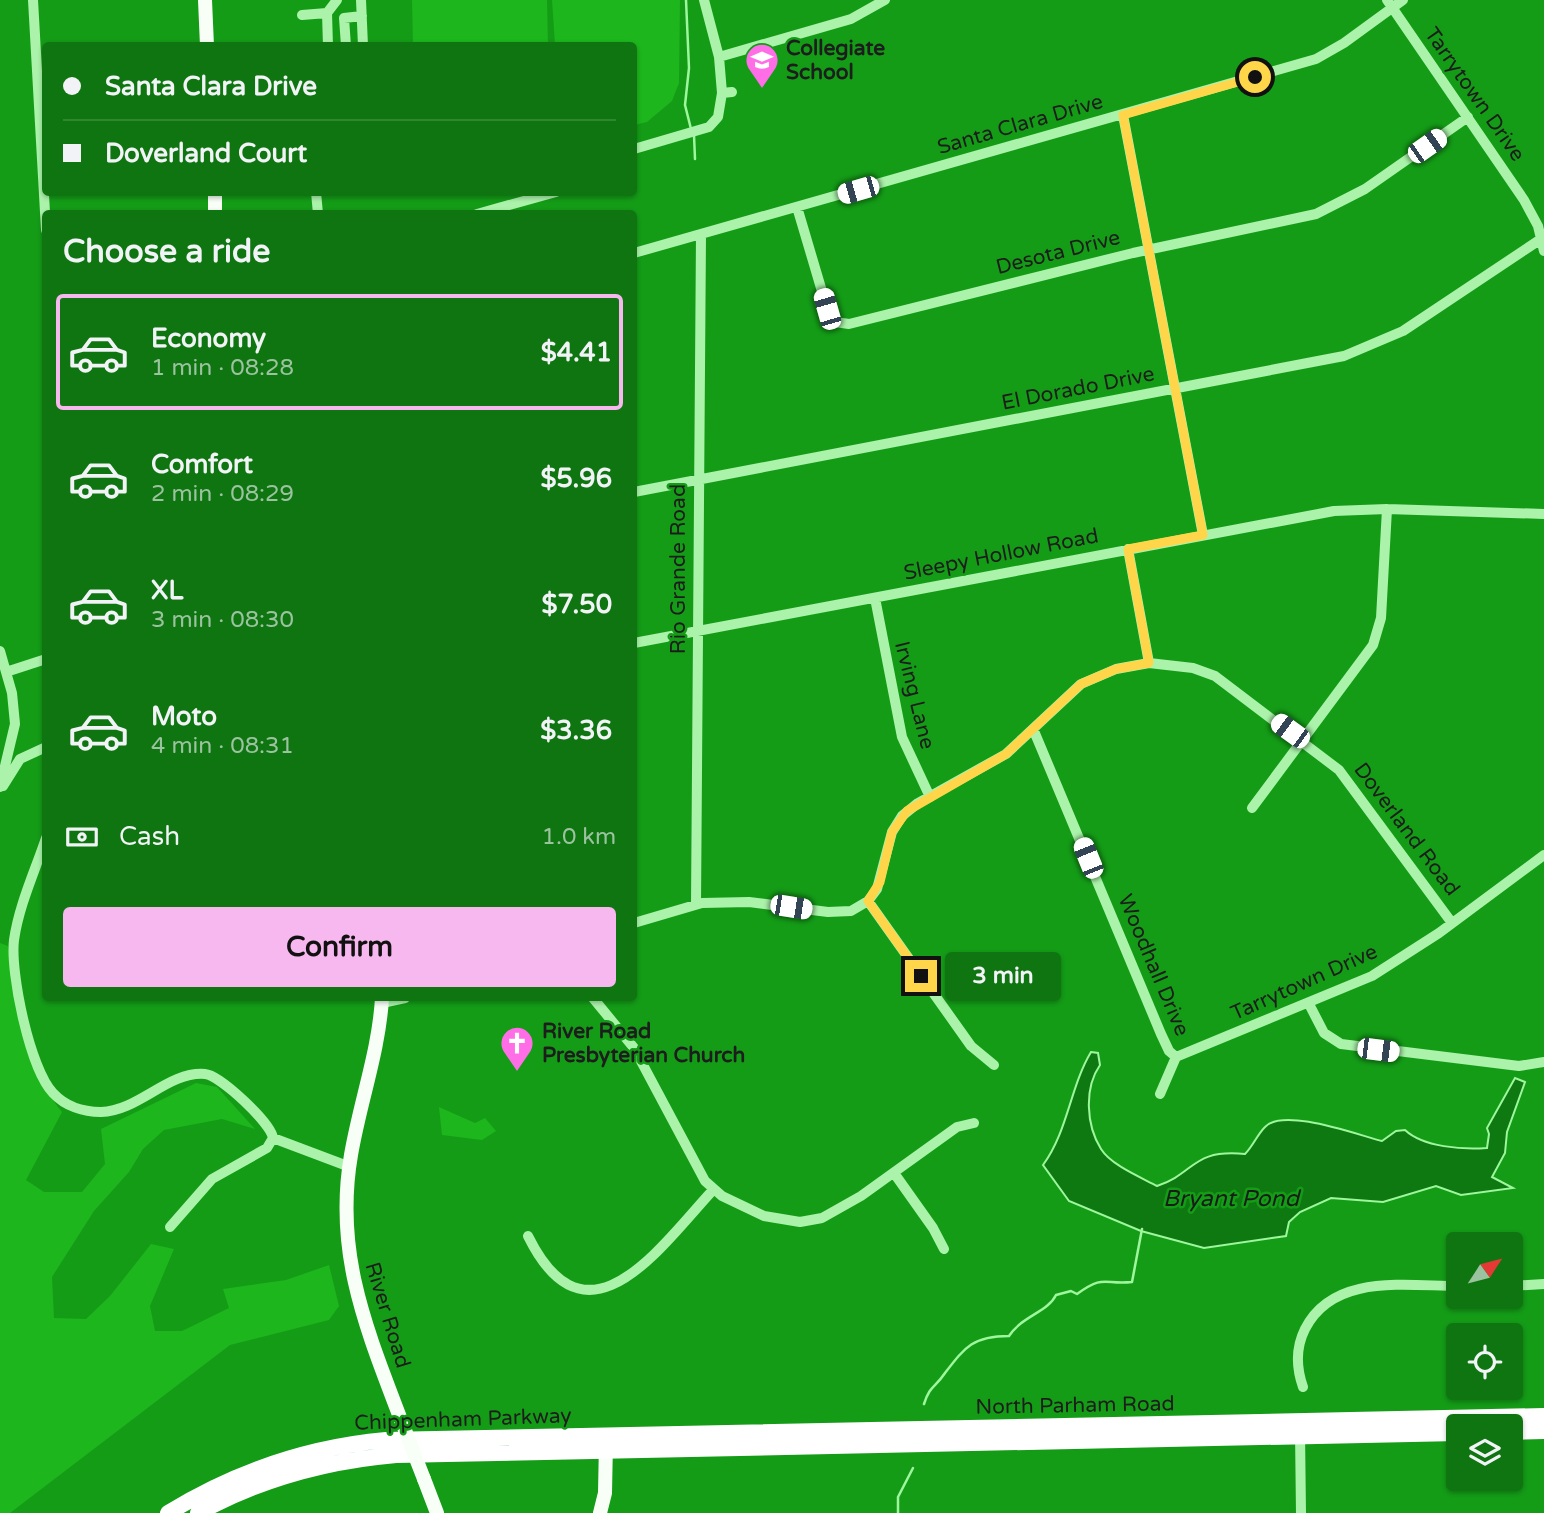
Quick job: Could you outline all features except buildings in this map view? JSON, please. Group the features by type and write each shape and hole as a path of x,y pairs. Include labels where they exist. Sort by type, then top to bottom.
{"highway":[{"name":"North Parham Road","path":"606,1442 1300,1429 1544,1416"},
{"name":"North Parham Road","path":"1300,1429 1446,1433"},
{"path":"1523,1432 1544,1431"},
{"name":"Chippenham Parkway","path":"169,1513 246,1473 301,1455 343,1446 397,1439 606,1442"},
{"name":"Chippenham Parkway","path":"198,1513 281,1476 352,1460 404,1454 606,1442"}],"main road":[{"path":"205,0 207,42"},
{"name":"River Road","path":"382,1001 372,1065 349,1167 346,1220 351,1276 366,1330 438,1513"},
{"path":"600,1513 605,1493 606,1442"}],"street":[{"path":"33,0 42,159"},
{"path":"328,42 327,13 337,0"},
{"path":"361,0 363,42"},
{"path":"637,148 709,127 718,117 727,92 726,72 719,57 704,0"},
{"path":"719,57 851,19 885,0"},
{"name":"Santa Clara Drive","path":"637,252 1316,59 1344,43 1390,4 1404,0"},
{"name":"Tarrytown Drive","path":"1390,4 1524,200 1543,245"},
{"path":"302,15 327,13"},
{"path":"346,42 344,18 362,16"},
{"path":"1123,115 1203,535"},
{"name":"Desota Drive","path":"797,207 832,319 842,324 862,322 1149,249 1316,214 1365,189 1468,117"},
{"path":"491,210 542,196"},
{"name":"Rio Grande Road","path":"696,904 701,235"},
{"name":"El Dorado Drive","path":"637,491 1359,352 1421,320 1543,245"},
{"path":"1252,808 1356,671 1377,635 1383,593 1387,509"},
{"name":"Sleepy Hollow Road","path":"637,642 1334,511 1387,509 1544,514"},
{"path":"1128,549 1149,663"},
{"name":"Irving Lane","path":"874,598 902,737 930,797"},
{"path":"0,650 15,724 0,789"},
{"path":"6,672 42,660"},
{"name":"Doverland Road","path":"868,901 880,882 895,825 907,811 1006,754 1081,684 1109,671 1149,663 1193,668 1215,676 1333,764 1351,784 1452,923"},
{"name":"Woodhall Drive","path":"1034,730 1161,1034 1169,1051 1176,1057"},
{"path":"0,789 20,759 42,749"},
{"path":"42,850 19,919 13,958 18,996 32,1046 43,1079 52,1093 73,1108 106,1112 134,1104 185,1077 211,1075 226,1085 267,1126 273,1138 349,1167"},
{"name":"Tarrytown Drive","path":"1176,1057 1372,976 1452,923 1544,855"},
{"path":"637,922 696,904 749,902 839,912 868,901 971,1046 994,1065"},
{"path":"595,1001 634,1048 695,1166 713,1190 733,1203 764,1216 800,1222 835,1212 957,1127 974,1123"},
{"path":"1309,1004 1325,1033 1341,1044 1519,1066 1544,1062"},
{"path":"1160,1094 1176,1057"},
{"path":"170,1227 212,1180 267,1149 273,1138"},
{"path":"894,1173 933,1228 944,1249"},
{"path":"528,1236 542,1262 561,1280 588,1290 607,1289 634,1274 713,1190"},
{"path":"1523,1285 1544,1284"},
{"path":"1303,1387 1299,1374 1298,1347 1309,1320 1324,1304 1352,1290 1384,1285 1446,1286"},
{"path":"1300,1429 1301,1513"}],"shaded area":[{"path":"412,0 547,0 548,42 413,42"},
{"path":"552,0 680,0 679,83 672,101 647,122 637,124 637,42 555,42"},
{"path":"0,943 8,946 31,1054 49,1094 62,1112 26,1180 44,1192 82,1192 105,1164 101,1129 196,1083 217,1087 255,1129 222,1119 164,1130 143,1149 129,1172 94,1211 52,1277 54,1318 86,1319 110,1296 151,1244 174,1249 150,1306 155,1331 182,1331 229,1308 223,1289 286,1280 329,1265 339,1306 329,1320 230,1345 10,1513 0,1513"},
{"path":"439,1107 475,1123 485,1118 496,1131 482,1140 442,1135"}],"water":[{"name":"Bryant Pond","path":"1091,1052 1098,1053 1100,1065 1089,1095 1090,1118 1096,1139 1112,1160 1157,1186 1170,1181 1204,1158 1227,1153 1245,1154 1265,1127 1274,1122 1288,1120 1321,1124 1382,1141 1396,1131 1405,1130 1433,1144 1455,1148 1487,1148 1487,1128 1515,1078 1525,1082 1507,1132 1505,1153 1492,1177 1513,1188 1461,1195 1436,1186 1383,1202 1331,1198 1300,1212 1289,1222 1286,1236 1204,1248 1141,1231 1069,1201 1043,1165 1064,1124 1078,1080"}],"waterway":[{"path":"686,0 689,68 685,105 691,129"},
{"path":"694,135 695,159"},
{"path":"924,1404 931,1390 958,1356 971,1345 987,1338 1009,1336 1014,1329 1047,1306 1056,1295 1071,1291 1077,1294 1099,1282 1132,1282 1142,1229"},
{"path":"898,1513 898,1497 913,1468"}],"place":[{"name":"Collegiate School","path":"762,90"},
{"name":"River Road Presbyterian Church","path":"517,1073"}],"route":[{"path":"921,976 868,901 880,882 888,843 895,825 918,803 1006,754 1081,684 1102,673 1149,663 1128,549 1203,535 1123,115 1255,77"}]}
